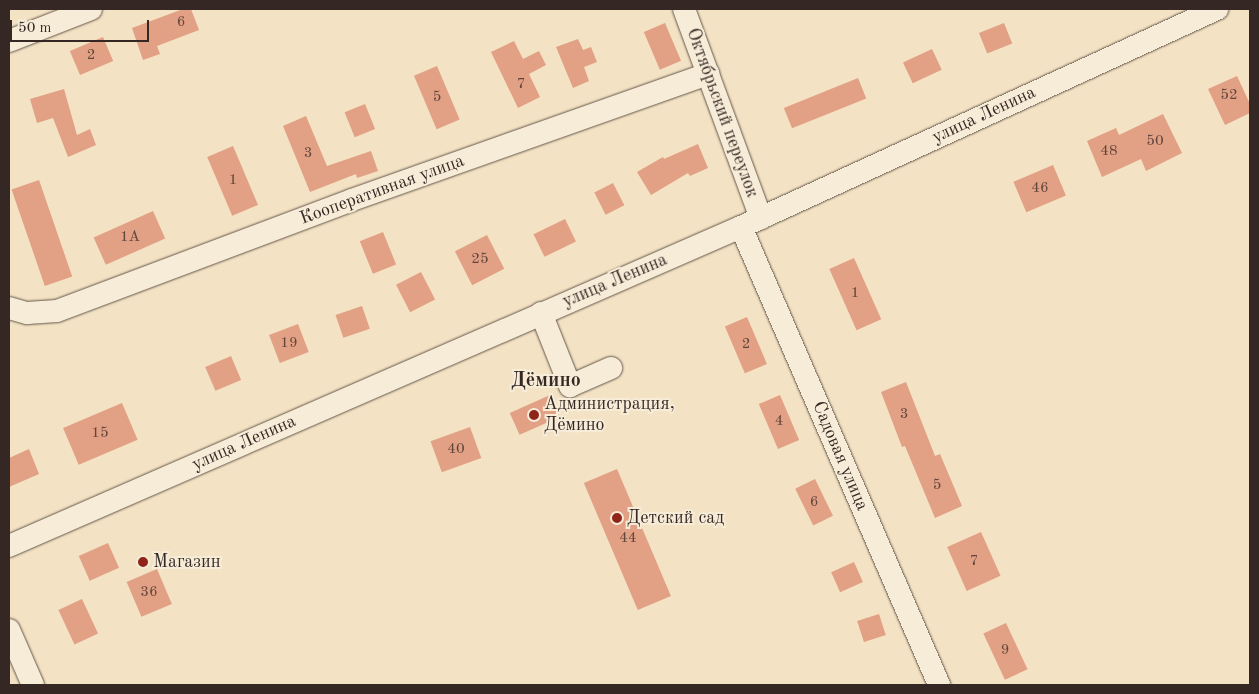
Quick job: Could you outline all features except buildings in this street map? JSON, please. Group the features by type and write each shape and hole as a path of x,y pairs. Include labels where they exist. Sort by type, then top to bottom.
{"street":[{"path":"9,41 90,9"},
{"name":"Октябрьский переулок","path":"684,9 708,74 751,222"},
{"name":"улица Ленина","path":"9,546 751,222 1217,9"},
{"name":"Кооперативная улица","path":"9,308 27,313 57,311 352,200 708,74"},
{"name":"Садовая улица","path":"751,222 939,685"},
{"path":"541,313 570,386 611,368"},
{"path":"9,630 33,685"}],"place":[{"name":"Администрация, Дёмино","path":"534,415"},
{"name":"Детский сад","path":"617,518"},
{"name":"Магазин","path":"143,562"}],"district":[{"name":"Дёмино","path":"546,381"}]}
